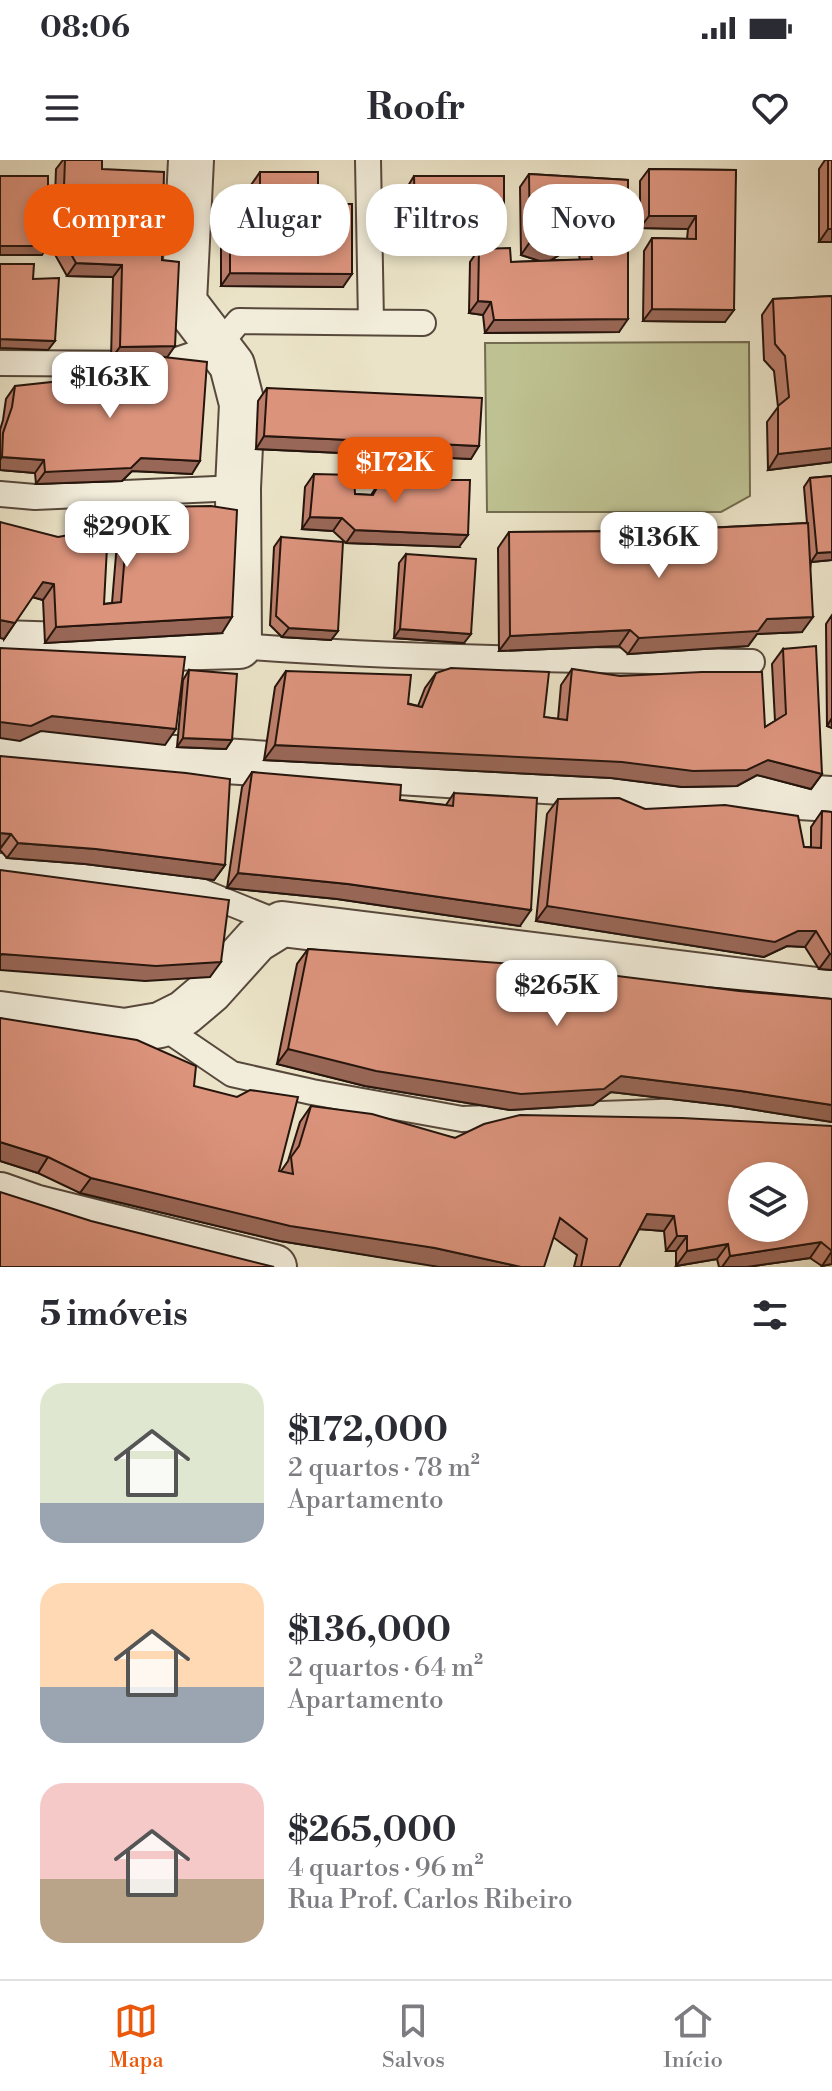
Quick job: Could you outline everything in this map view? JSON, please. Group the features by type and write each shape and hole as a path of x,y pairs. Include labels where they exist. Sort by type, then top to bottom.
{"street":[{"path":"0,643 167,648 239,646 238,488 242,404 232,365 184,302 191,160"},
{"path":"0,744 63,751 832,799"},
{"path":"0,1014 125,1031 160,1025 184,1013 210,991 256,940 282,924 832,992"},
{"path":"0,1195 34,1207 274,1267"}],"lane":[{"path":"368,160 371,322"},
{"path":"0,363 165,364 218,346 239,321 423,323"},
{"path":"0,494 35,497 238,488"},
{"path":"239,646 568,659 752,662"},
{"path":"0,866 188,886 282,924"},
{"path":"160,1025 232,1074 462,1119 687,1111 832,1130"}],"green space":[{"path":"749,342 750,496 721,512 487,512 485,343"}],"building":[{"path":"65,160 102,160 102,169 164,172 164,184 64,184"},
{"path":"828,160 832,160 832,229 828,229"},
{"path":"649,169 736,170 734,310 652,309 652,238 696,239 696,216 649,216"},
{"path":"260,172 318,172 318,184 260,184"},
{"path":"529,174 628,180 628,184 529,184"},
{"path":"0,176 48,176 48,184 24,184 24,246 0,246"},
{"path":"414,176 504,176 504,184 414,184"},
{"path":"352,204 352,274 230,273 230,256 350,256"},
{"path":"507,248 510,248 511,262 592,259 591,256 628,256 628,319 494,320 491,302 478,301 479,256 507,256"},
{"path":"72,256 162,256 162,260 179,262 175,346 120,347 122,265 76,263"},
{"path":"0,264 34,264 33,279 59,278 55,341 0,339"},
{"path":"832,296 832,448 778,454 778,406 789,397 785,356 775,344 773,299"},
{"path":"146,355 207,362 200,461 141,458 131,468 45,472 44,460 2,457 3,433 15,386 70,380 142,395"},
{"path":"267,388 482,398 479,446 264,436"},
{"path":"314,474 354,475 355,494 373,495 381,480 470,480 468,535 355,530 342,518 310,517"},
{"path":"832,476 832,552 817,553 810,478"},
{"path":"211,506 237,510 232,617 56,627 54,584 43,582 15,623 0,620 0,522 58,537 108,528 104,604 121,602 128,516 153,507"},
{"path":"808,523 813,617 767,619 758,631 639,638 630,630 510,636 509,532 643,531"},
{"path":"281,537 343,542 338,631 289,628 276,616"},
{"path":"406,554 476,559 471,634 400,629"},
{"path":"816,646 822,774 768,760 747,770 693,771 622,762 275,745 286,671 411,675 408,704 422,707 436,673 451,668 549,672 544,717 567,720 572,669 620,676 762,672 765,727 786,714 783,649"},
{"path":"0,648 185,657 176,729 52,716 31,726 0,722"},
{"path":"189,670 237,674 232,740 183,738"},
{"path":"0,756 230,779 225,865 18,843 11,834 0,833"},
{"path":"252,772 401,785 400,800 453,806 454,793 537,798 531,910 348,884 238,873"},
{"path":"619,798 645,809 725,805 798,816 804,847 821,848 822,811 832,812 832,954 816,931 798,931 775,942 547,906 558,799"},
{"path":"0,870 229,900 221,962 156,966 0,955"},
{"path":"308,949 528,965 832,999 832,1105 621,1076 604,1089 521,1094 376,1071 288,1049"},
{"path":"0,1018 137,1040 196,1066 194,1086 237,1097 250,1090 298,1097 279,1171 293,1174 291,1157 299,1146 311,1106 372,1114 455,1138 484,1124 520,1115 682,1118 832,1126 832,1251 821,1242 730,1256 728,1244 687,1251 687,1236 677,1236 674,1216 647,1214 619,1267 581,1267 587,1239 560,1218 544,1267 521,1267 435,1248 290,1226 91,1178 48,1157 0,1142"},
{"path":"0,1192 91,1221 274,1267 0,1267"}]}
